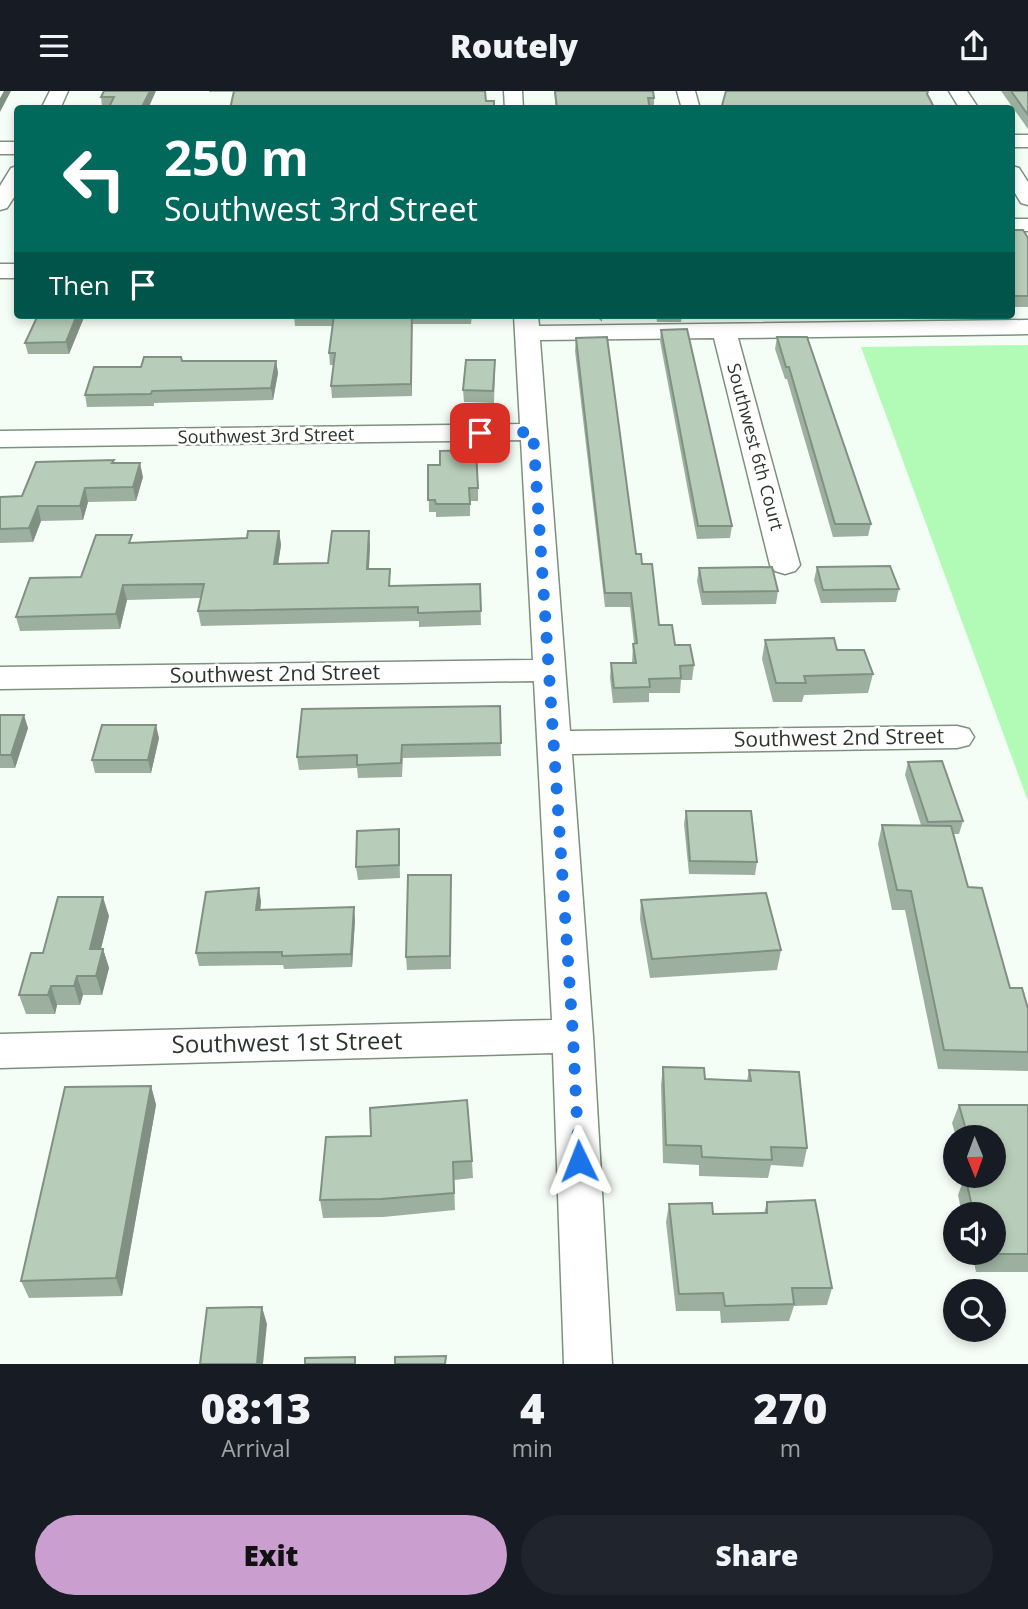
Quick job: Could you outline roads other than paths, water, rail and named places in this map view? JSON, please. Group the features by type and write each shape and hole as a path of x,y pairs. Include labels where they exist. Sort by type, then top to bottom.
{"street":[{"path":"1015,177 1028,199"},
{"path":"0,204 14,179"},
{"path":"588,1364 573,1036 526,324 724,330 1028,327"},
{"name":"Southwest 6th Court","path":"724,330 785,565"},
{"name":"Southwest 3rd Street","path":"0,439 533,432"},
{"name":"Southwest 2nd Street","path":"0,678 550,670"},
{"name":"Southwest 2nd Street","path":"553,743 957,737"},
{"name":"Southwest 1st Street","path":"0,1051 481,1053 573,1036"}]}
